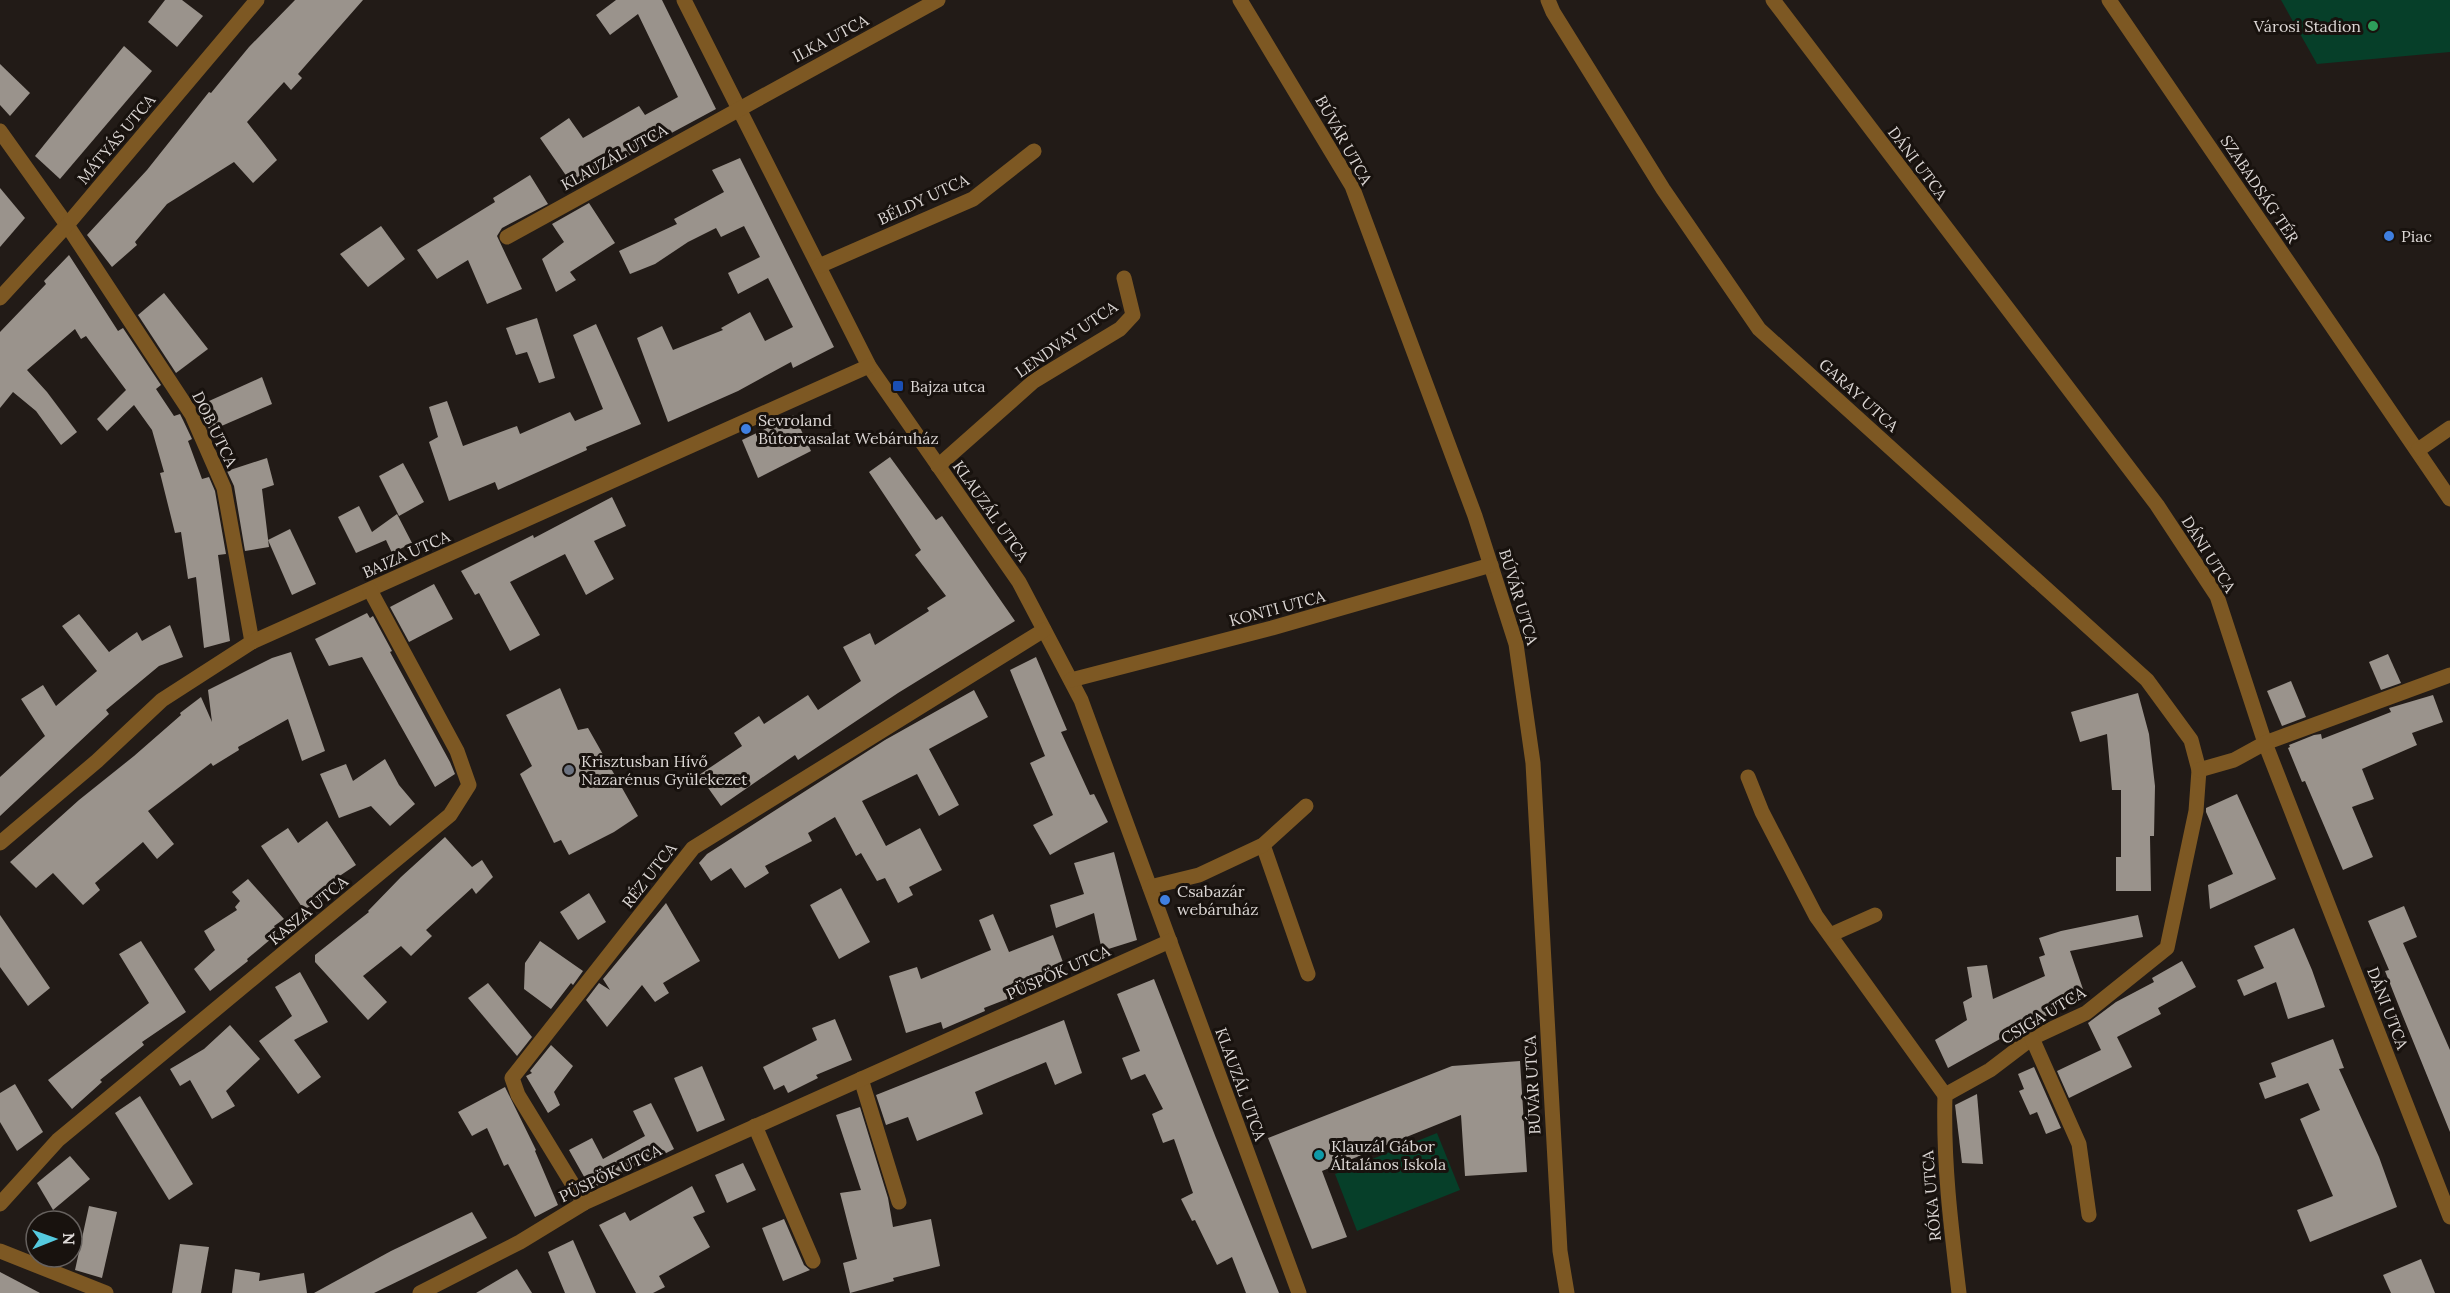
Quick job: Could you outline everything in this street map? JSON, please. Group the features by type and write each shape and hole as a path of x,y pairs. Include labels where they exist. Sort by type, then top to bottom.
{"street":[{"name":"MÁTYÁS UTCA","path":"0,298 67,225 257,0"},
{"name":"KLAUZÁL UTCA","path":"684,0 869,366 1018,582 1081,700 1299,1293"},
{"name":"ILKA UTCA","path":"739,108 938,0"},
{"name":"BÚVÁR UTCA","path":"1240,0 1352,186 1475,516 1516,644 1533,763 1556,1191 1560,1251 1567,1293"},
{"name":"GARAY UTCA","path":"1548,0 1553,12 1663,189 1759,328 2147,680 2191,740 2199,770"},
{"name":"DÁNI UTCA","path":"1773,0 2157,505 2217,596 2265,743 2450,1217"},
{"name":"SZABADSÁG TÉR","path":"2109,0 2450,499"},
{"name":"KLAUZÁL UTCA","path":"507,237 739,108"},
{"name":"DOB UTCA","path":"0,131 67,225 192,415 224,488 252,642"},
{"name":"BÉLDY UTCA","path":"819,266 973,199 1034,151"},
{"name":"LENDVAY UTCA","path":"938,466 1034,381 1120,329 1133,315 1124,278"},
{"name":"BAJZA UTCA","path":"0,843 97,761 162,700 252,642 869,366"},
{"path":"2418,450 2450,428"},
{"name":"KONTI UTCA","path":"1071,680 1272,628 1491,565"},
{"name":"KASZA UTCA","path":"0,1204 58,1140 450,815 469,785 457,751 370,590"},
{"name":"RÉZ UTCA","path":"584,1203 518,1095 512,1078 693,849 1044,630"},
{"path":"2199,770 2234,759 2265,743 2450,675"},
{"name":"CSIGA UTCA","path":"1945,1095 1990,1070 2032,1038 2086,1013 2167,948 2196,811 2199,770"},
{"path":"1748,777 1762,812 1816,916 1945,1095"},
{"path":"1150,887 1199,875 1263,845 1306,806"},
{"path":"1263,845 1308,974"},
{"path":"1830,936 1875,915"},
{"name":"PÜSPÖK UTCA","path":"420,1293 520,1242 584,1203 1170,941"},
{"path":"2032,1038 2079,1144 2090,1215"},
{"path":"861,1079 899,1202"},
{"name":"RÓKA UTCA","path":"1945,1095 1944,1137 1947,1194 1959,1293"},
{"path":"756,1126 813,1261"},
{"path":"0,1251 106,1293"}],"green space":[{"name":"Városi Stadion","path":"2281,0 2450,0 2450,52 2317,64"},
{"path":"1437,1133 1460,1190 1357,1231 1335,1174"}],"building":[{"path":"165,0 182,0 203,16 177,47 148,22"},
{"path":"295,0 363,0 298,74 302,78 291,90 284,82 247,122 277,160 253,183 234,162 167,204 135,242 137,245 112,267 87,235 147,170 209,92 211,93 249,47"},
{"path":"616,0 662,0 716,109 625,158 623,154 574,187 540,138 569,118 583,138 639,106 645,115 678,97 638,14 610,35 596,15"},
{"path":"124,46 152,71 60,179 35,156"},
{"path":"0,64 30,93 10,116 0,105"},
{"path":"740,158 834,347 793,368 791,362 738,391 668,422 637,338 662,326 673,350 723,330 721,328 750,312 765,341 793,327 768,278 738,294 728,273 760,257 744,226 721,237 716,228 688,242 655,264 630,274 619,251 677,224 674,219 724,192 712,170"},
{"path":"530,175 548,204 502,228 497,236 522,289 487,304 468,260 437,279 417,250 495,202 493,198"},
{"path":"0,188 25,218 0,247"},
{"path":"589,203 615,243 570,272 576,280 556,292 542,259 564,242 552,224"},
{"path":"381,226 405,259 368,287 340,254"},
{"path":"69,255 118,331 123,328 161,385 156,389 174,416 180,414 192,439 188,441 202,479 209,477 215,491 226,554 218,555 230,641 204,648 196,577 188,579 181,532 175,533 160,473 164,472 152,430 134,405 107,431 97,419 126,390 86,336 81,339 75,329 27,370 77,432 61,445 36,411 13,392 0,408 0,332 46,284 44,281"},
{"path":"164,293 208,349 176,373 138,315"},
{"path":"537,318 555,378 539,383 527,352 516,355 506,328"},
{"path":"596,324 641,424 586,447 587,450 498,490 495,482 449,501 429,442 438,437 429,407 447,401 463,446 517,426 520,434 570,412 575,421 603,409 573,335"},
{"path":"262,377 272,404 210,431 198,406"},
{"path":"794,415 811,451 758,478 742,440"},
{"path":"890,457 936,520 942,516 1015,621 898,693 798,760 795,755 721,806 699,775 742,746 734,733 759,716 764,724 808,695 818,710 861,681 843,647 870,633 875,645 929,611 927,608 946,596 915,555 921,550 869,472"},
{"path":"267,458 274,485 262,489 269,547 245,551 234,486 227,471"},
{"path":"403,463 424,502 399,516 379,476"},
{"path":"612,497 626,526 594,541 614,579 586,595 565,554 510,582 540,635 510,651 479,593 475,595 461,571 533,535 534,538"},
{"path":"359,506 372,532 397,514 412,543 392,553 386,540 356,553 338,517"},
{"path":"290,529 316,584 292,595 268,540"},
{"path":"434,584 453,619 409,642 390,607"},
{"path":"367,613 370,618 373,616 455,774 435,787 362,657 329,666 315,639"},
{"path":"79,614 109,652 137,632 142,641 170,625 183,657 159,666 106,710 109,714 0,816 0,777 45,736 21,699 43,685 56,706 97,671 62,626"},
{"path":"291,652 325,751 302,761 288,719 238,747 239,750 213,766 211,763 148,811 174,844 157,859 143,842 95,883 100,890 83,905 53,873 36,888 10,862 79,800 134,756 181,715 180,713 201,697 212,722 208,690 272,658"},
{"path":"2388,654 2401,683 2381,690 2369,662"},
{"path":"1036,657 1067,730 1061,732 1090,795 1094,794 1108,822 1050,855 1033,825 1053,815 1030,763 1045,756 1010,670"},
{"path":"2291,681 2306,717 2282,726 2267,691"},
{"name":"Krisztusban Hívő Nazarénus Gyülekezet","path":"560,688 578,730 588,728 638,816 614,832 569,855 561,840 554,843 520,774 532,766 506,715"},
{"path":"974,690 988,717 929,749 959,805 939,816 917,774 862,801 886,846 920,828 942,870 909,887 913,895 898,903 885,878 877,881 861,853 856,856 835,817 808,833 812,841 765,866 769,873 745,888 731,868 711,881 699,863 707,854 885,740"},
{"path":"2138,693 2149,734 2155,786 2154,836 2150,836 2151,891 2116,891 2116,857 2121,857 2121,790 2112,790 2107,734 2080,742 2071,712"},
{"path":"2433,695 2443,722 2412,733 2417,745 2362,769 2374,799 2352,807 2373,857 2343,870 2305,781 2302,782 2288,748 2289,745 2314,735 2321,734 2322,739 2391,712 2389,708"},
{"path":"385,759 399,785 415,804 390,826 371,806 339,818 320,774 346,764 353,781"},
{"path":"2237,794 2276,879 2210,909 2208,885 2233,874 2206,808"},
{"path":"327,821 356,865 326,885 331,892 304,910 261,846 288,828 298,843"},
{"path":"445,837 472,867 482,860 493,877 476,894 472,888 426,930 432,936 411,956 401,946 363,976 387,1002 368,1020 315,962 315,955 369,912 401,877"},
{"path":"1114,852 1137,940 1102,951 1094,913 1056,928 1050,905 1084,894 1074,863"},
{"path":"248,879 284,919 274,926 278,933 247,959 248,961 210,991 194,969 215,950 204,931 237,910 235,907 240,901 232,892"},
{"path":"841,888 870,942 839,959 810,905"},
{"path":"589,893 606,922 578,940 560,912"},
{"path":"666,903 700,961 663,983 669,993 655,1002 642,985 607,1027 586,1000 599,983 610,990 603,979"},
{"path":"2404,906 2417,937 2403,943 2450,1050 2450,1132 2385,971 2389,970 2368,921"},
{"path":"993,914 1009,952 1053,935 1064,965 1022,983 1025,992 984,1008 985,1011 943,1029 941,1022 906,1033 889,976 917,967 921,979 991,950 979,920"},
{"path":"0,915 50,988 28,1006 0,967"},
{"path":"2138,915 2143,937 2070,951 2086,998 2048,1011 2050,1014 1999,1036 2000,1039 1948,1068 1935,1040 1967,1020 1963,1002 1972,997 1967,967 1987,965 1993,999 2045,976 2039,957 2045,955 2039,938 2061,931"},
{"path":"2294,928 2325,1007 2288,1019 2276,982 2244,996 2237,980 2264,968 2254,946"},
{"path":"141,941 186,1012 142,1042 144,1045 100,1080 102,1082 72,1109 48,1080 149,1003 119,954"},
{"path":"540,941 583,971 551,1009 524,989 525,963"},
{"path":"2182,961 2196,987 2158,1008 2161,1014 2117,1037 2132,1067 2069,1098 2057,1071 2101,1050 2088,1023 2116,1002 2154,982 2152,978"},
{"path":"300,972 328,1022 294,1040 321,1077 298,1094 259,1041 292,1016 275,987"},
{"path":"1154,979 1279,1293 1246,1293 1232,1257 1217,1265 1195,1220 1192,1221 1181,1199 1193,1193 1174,1139 1163,1143 1152,1114 1163,1109 1145,1074 1131,1080 1122,1058 1140,1051 1117,994"},
{"path":"488,983 532,1037 517,1056 468,998"},
{"path":"835,1019 852,1060 816,1075 818,1078 788,1093 784,1085 774,1090 763,1067 817,1040 812,1028"},
{"path":"1064,1020 1082,1073 1055,1085 1046,1062 975,1092 983,1114 917,1141 908,1117 886,1125 876,1095"},
{"path":"230,1025 260,1059 226,1091 235,1106 212,1119 190,1080 180,1086 170,1069 204,1049"},
{"path":"2333,1039 2344,1068 2339,1069 2379,1157 2397,1207 2310,1242 2297,1210 2333,1196 2300,1119 2320,1110 2308,1083 2265,1099 2259,1083 2276,1077 2271,1063"},
{"path":"551,1045 573,1066 554,1092 560,1105 548,1113 526,1076 532,1073 530,1071"},
{"path":"1520,1061 1527,1172 1465,1176 1461,1115 1322,1171 1347,1237 1312,1249 1268,1138 1452,1066"},
{"path":"702,1066 725,1120 697,1132 674,1078"},
{"path":"2034,1067 2061,1128 2046,1134 2037,1112 2030,1115 2019,1091 2024,1089 2018,1074"},
{"path":"15,1084 43,1132 17,1151 0,1122 0,1093"},
{"path":"505,1087 536,1150 558,1205 535,1217 508,1164 504,1166 487,1128 472,1136 458,1112"},
{"path":"1977,1094 1983,1164 1962,1163 1955,1105"},
{"path":"140,1096 193,1184 169,1200 115,1113"},
{"path":"651,1103 674,1149 641,1166 640,1163 591,1189 569,1150 592,1138 603,1159 645,1136 633,1111"},
{"path":"860,1107 888,1198 893,1227 931,1219 940,1266 893,1278 894,1281 850,1293 843,1263 857,1259 840,1193 861,1190 836,1115"},
{"path":"70,1156 90,1179 54,1209 37,1183"},
{"path":"743,1163 756,1190 727,1203 715,1175"},
{"path":"692,1186 705,1212 693,1217 710,1247 659,1276 665,1287 653,1293 636,1293 599,1225 625,1212 630,1221"},
{"path":"89,1206 117,1212 102,1278 75,1270 84,1269 84,1229"},
{"path":"472,1212 487,1238 374,1293 314,1293 391,1251"},
{"path":"784,1219 804,1265 810,1270 783,1281 762,1228"},
{"path":"573,1240 596,1293 565,1293 548,1252"},
{"path":"180,1244 209,1247 201,1293 172,1293"},
{"path":"2421,1259 2435,1293 2391,1293 2383,1275"},
{"path":"235,1269 260,1273 259,1281 304,1273 307,1293 232,1293"},
{"path":"517,1269 532,1293 476,1293"},
{"path":"0,1272 40,1293 0,1293"}],"place":[{"name":"Városi Stadion","path":"2373,26"},
{"name":"Piac","path":"2389,236"},
{"name":"Bajza utca","path":"898,386"},
{"name":"Sevroland Bútorvasalat Webáruház","path":"746,429"},
{"name":"Krisztusban Hívő Nazarénus Gyülekezet","path":"569,770"},
{"name":"Csabazár webáruház","path":"1165,900"},
{"name":"Klauzál Gábor Általános Iskola","path":"1319,1155"}]}
